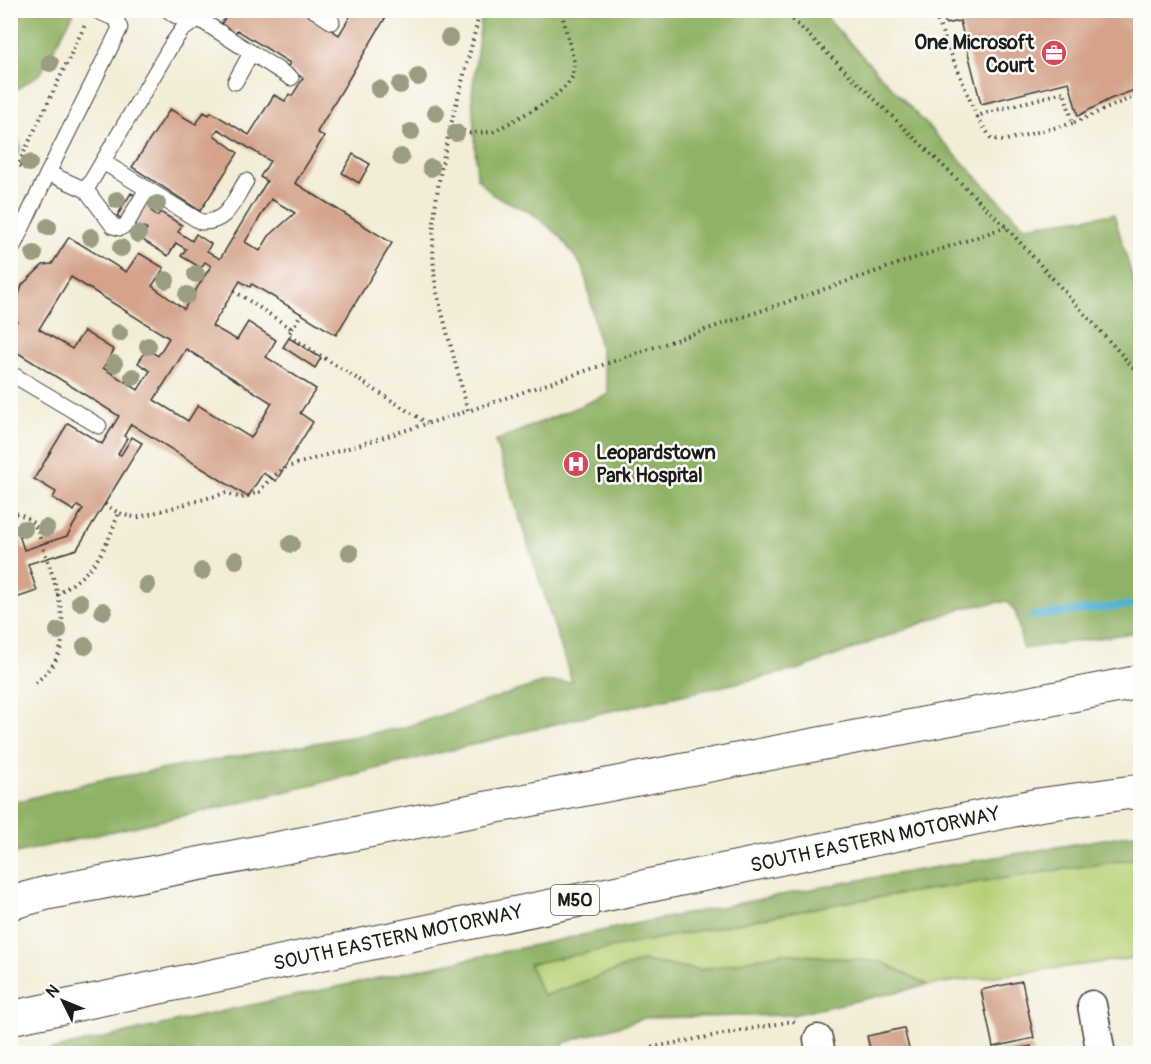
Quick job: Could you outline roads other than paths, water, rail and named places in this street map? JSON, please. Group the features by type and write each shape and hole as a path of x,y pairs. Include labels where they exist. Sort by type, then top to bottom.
{"highway":[{"path":"10,903 71,889 1140,682"},
{"name":"SOUTH EASTERN MOTORWAY","path":"10,1018 1038,805 1140,791"}],"street":[{"path":"1092,1005 1101,1053"}],"lane":[{"path":"168,10 178,18 198,19 291,78"},
{"path":"86,190 172,44 182,30 212,10"},
{"path":"314,10 332,22"},
{"path":"10,253 120,28 116,19 91,15"},
{"path":"235,82 251,54"},
{"path":"103,162 195,220 213,222 222,218 246,181"},
{"path":"48,173 86,190 113,226 120,228 126,225 147,189"},
{"path":"10,373 99,426"}],"waterway":[{"path":"1033,616 1140,604"}],"place":[{"name":"One Microsoft Court","path":"1054,53"},
{"name":"Leopardstown Park Hospital","path":"576,464"}]}
